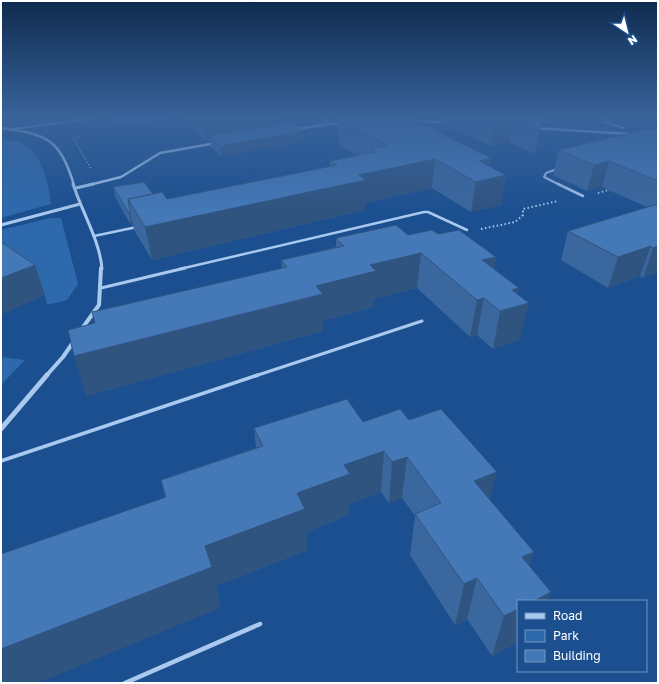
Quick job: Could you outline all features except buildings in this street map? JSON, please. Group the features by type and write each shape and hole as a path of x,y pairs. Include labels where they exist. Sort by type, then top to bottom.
{"street":[{"path":"1,429 63,357 99,304 102,272 101,256 80,204 76,188 59,150"},
{"path":"76,188 121,177 160,153 177,150"},
{"path":"1,226 80,204"}],"lane":[{"path":"557,169 546,173 544,177 583,196"},
{"path":"101,288 424,212 428,212 467,230"},
{"path":"94,236 140,226"},
{"path":"1,461 422,321"},
{"path":"125,683 260,624"}],"path":[{"path":"80,150 98,183"}],"green space":[{"path":"1,150 31,150 37,157 44,172 51,204 1,218"},
{"path":"50,218 61,218 78,284 67,300 47,305 45,295 1,285 1,230"},
{"path":"1,357 25,360 1,385"}]}
